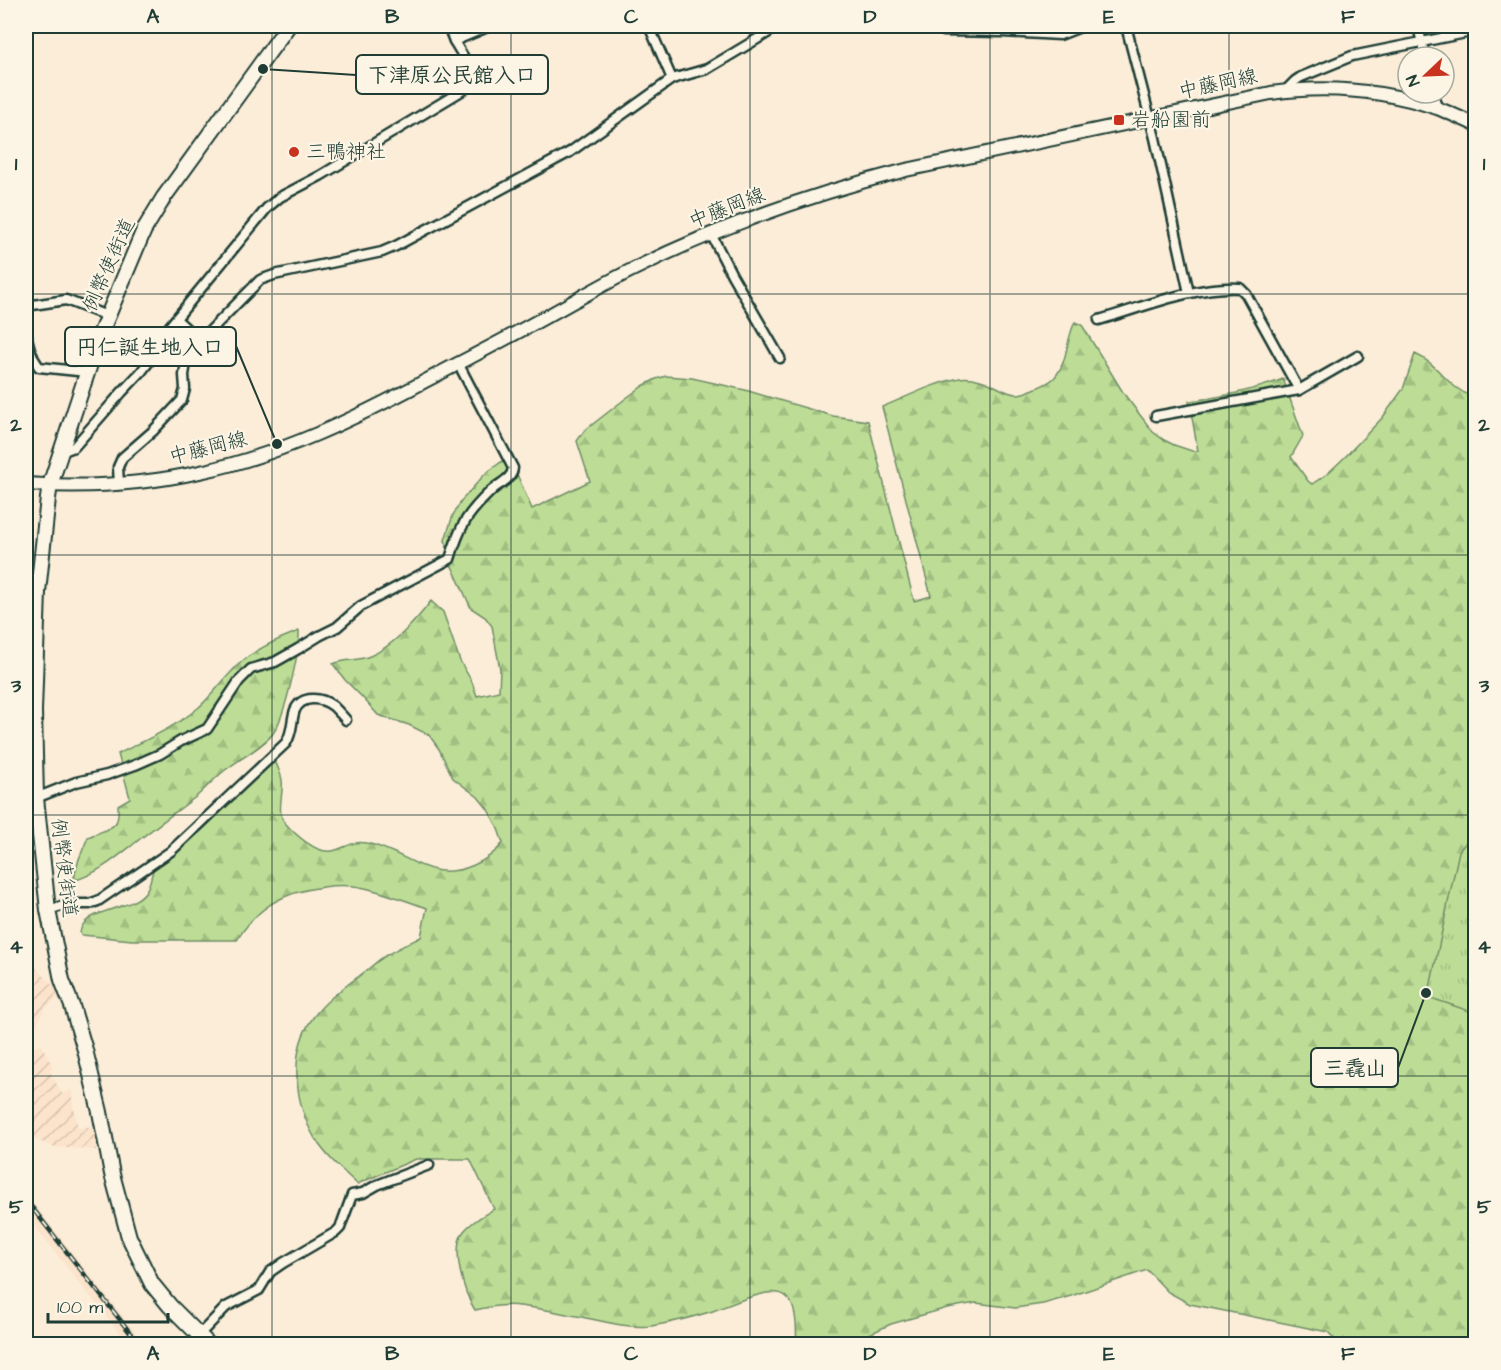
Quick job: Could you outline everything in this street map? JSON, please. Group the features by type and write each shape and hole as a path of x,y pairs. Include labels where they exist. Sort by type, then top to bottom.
{"main road":[{"name":"例幣使街道","path":"204,1340 152,1284 129,1237 112,1174 85,1050 62,980 48,910 36,798 32,593 50,485 107,316 138,244 158,206 188,162 288,26"},
{"name":"中藤岡線","path":"26,484 119,485 201,472 280,448 342,423 399,395 617,278 711,234 881,176 1285,91 1338,89 1373,92 1437,108 1476,125"}],"street":[{"path":"61,452 74,447 141,372 176,319 273,202 478,81 454,41 448,26"},
{"path":"454,41 490,26"},
{"path":"649,26 672,79"},
{"path":"119,485 118,467 122,458 153,431 182,400 188,356 200,340 260,280 382,252 396,246 570,152 672,79 707,69 779,26"},
{"path":"936,26 944,31 1060,35 1083,26"},
{"path":"1126,26 1150,118 1189,293"},
{"path":"1418,26 1423,45"},
{"path":"1285,91 1301,77 1344,59 1476,31"},
{"path":"711,234 780,358"},
{"path":"1099,321 1189,293 1224,287 1240,288 1246,294 1299,390"},
{"path":"26,306 66,300 107,316"},
{"path":"176,319 200,340"},
{"path":"26,328 26,342 39,367 87,372"},
{"path":"1156,417 1299,390 1358,356"},
{"path":"36,798 76,782 107,775 135,765 207,729 239,681 251,669 275,662 337,627 361,606 450,559 464,520 494,488 513,472 513,468 458,363"},
{"path":"48,910 69,904 89,904 98,901 171,851 286,742 290,736 296,710 306,700 313,698 322,700 333,706 346,720"},
{"path":"204,1340 226,1307 259,1290 270,1272 336,1232 340,1228 352,1195 363,1193 377,1185 429,1165"}],"shaded area":[{"path":"26,958 58,990 59,997 45,1008 34,1029 26,1037"},
{"path":"41,1044 53,1067 49,1070 62,1094 73,1089 72,1099 78,1128 95,1126 96,1150 54,1147 34,1139 26,1132 26,1048 29,1050"},
{"path":"26,1194 145,1344 128,1344 26,1216"}],"green space":[{"path":"1075,322 1082,325 1124,394 1153,432 1174,445 1192,451 1198,451 1189,401 1237,393 1283,379 1303,436 1291,457 1312,484 1344,458 1383,417 1403,389 1415,354 1431,364 1454,386 1475,399 1475,1344 1339,1344 1328,1332 1190,1304 1168,1292 1147,1270 1043,1304 1015,1308 976,1303 947,1308 891,1324 848,1344 796,1344 793,1307 785,1295 778,1293 755,1296 713,1311 651,1326 630,1326 520,1306 475,1310 463,1282 458,1248 464,1231 478,1218 494,1209 470,1159 416,1159 357,1184 330,1158 316,1140 303,1112 297,1080 297,1063 304,1033 317,1012 382,958 421,937 427,908 365,888 334,886 309,889 273,903 254,918 237,940 132,940 80,933 83,925 90,918 139,898 146,891 155,865 161,857 208,825 256,774 276,763 282,780 280,809 283,819 300,838 319,849 332,851 361,842 381,847 431,869 444,871 474,865 503,843 487,808 478,797 453,778 439,749 429,735 409,725 378,715 333,664 365,658 378,652 404,632 431,601 443,612 460,661 477,696 499,691 500,669 492,626 485,617 471,608 451,564 445,540 453,515 462,500 485,474 509,456 532,509 590,481 577,441 584,431 643,386 666,376 692,378 745,390 833,416 868,421 914,601 931,596 882,407 930,387 960,378 980,380 1014,394 1039,387 1052,380 1059,372"},
{"path":"299,631 297,653 287,698 278,724 270,737 114,860 73,881 88,837 113,826 118,818 118,805 130,798 118,754 179,722 203,703 245,659 267,645"},
{"path":"1475,831 1475,1013 1428,997 1459,851"}],"railway":[{"path":"26,1200 139,1344"}],"place":[{"name":"下津原公民館入口","path":"263,69"},
{"name":"岩船園前","path":"1119,120"},
{"name":"三鴨神社","path":"294,152"},
{"name":"円仁誕生地入口","path":"277,444"},
{"name":"三毳山","path":"1426,993"}]}
